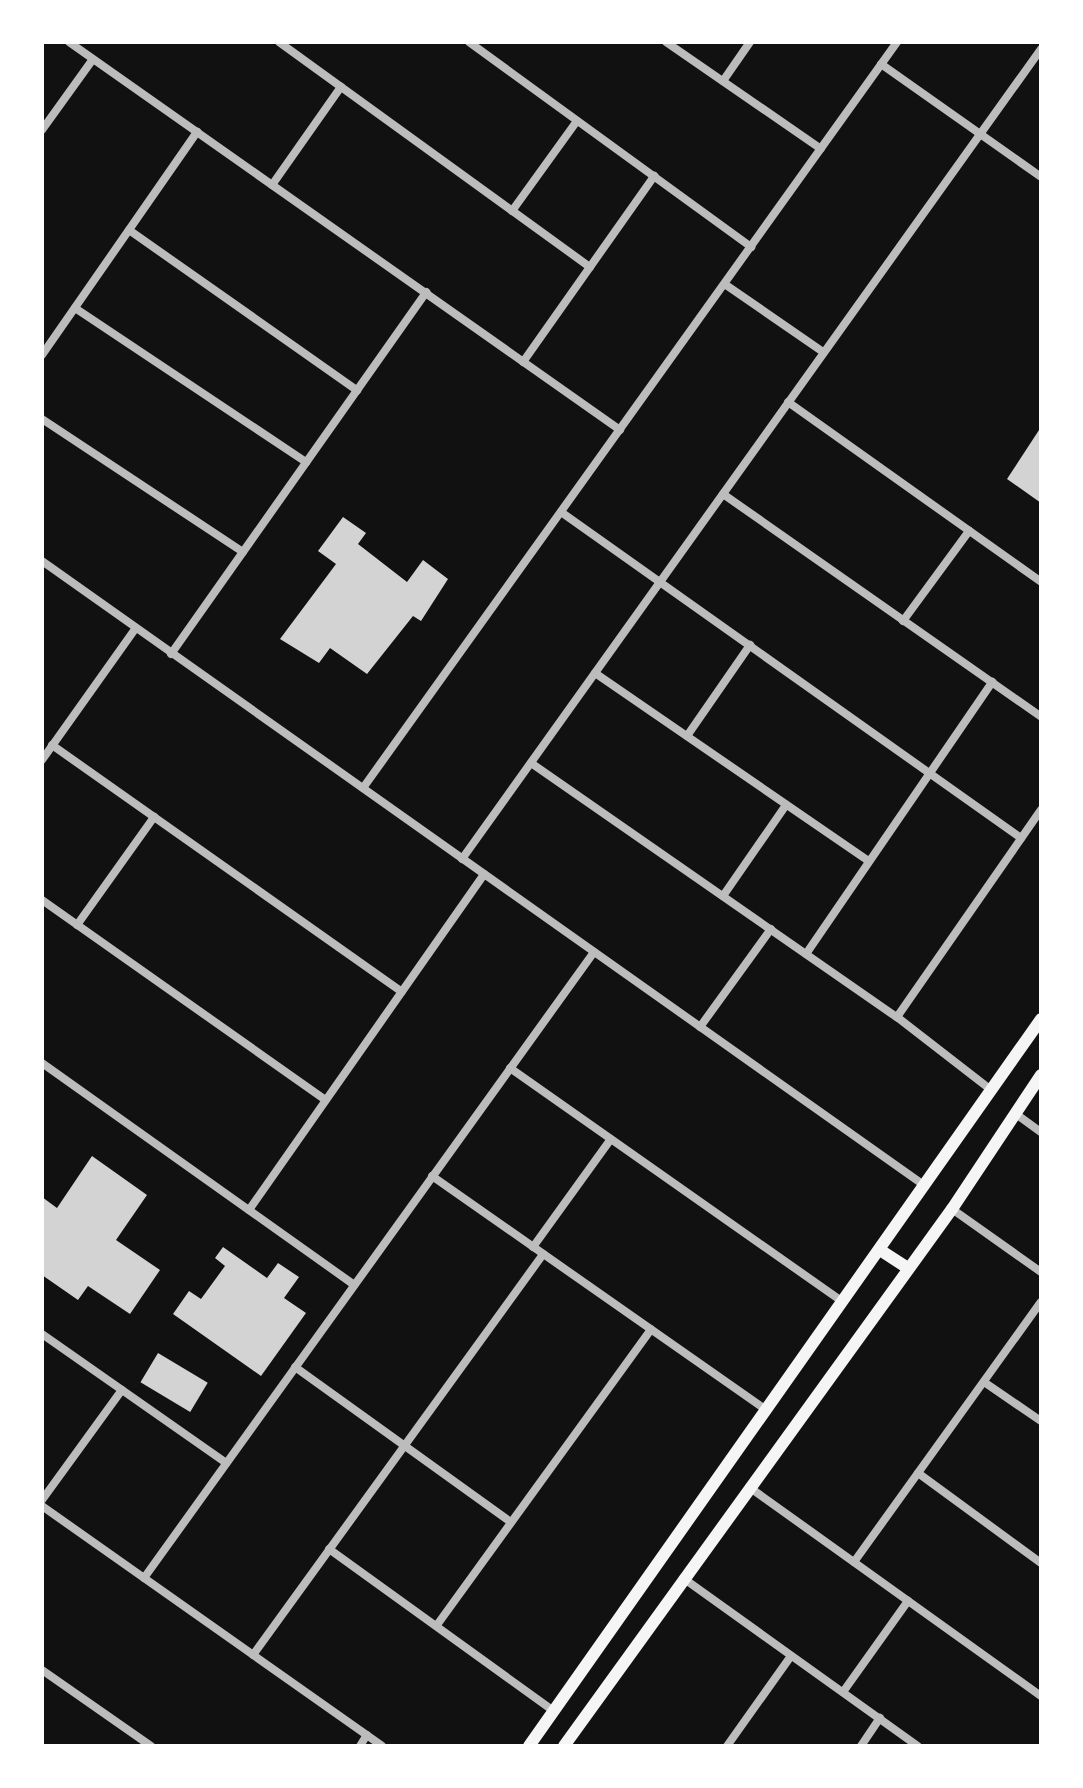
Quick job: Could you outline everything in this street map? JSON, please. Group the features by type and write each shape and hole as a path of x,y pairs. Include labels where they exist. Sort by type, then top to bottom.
{"main road":[{"path":"529,1746 1041,1019"},
{"path":"564,1746 906,1267 952,1209 1041,1075"},
{"path":"880,1250 906,1267"}],"street":[{"path":"69,42 620,430"},
{"path":"279,42 590,267"},
{"path":"469,42 751,247"},
{"path":"666,42 821,149"},
{"path":"723,81 750,42"},
{"path":"363,788 897,42"},
{"path":"462,859 980,134 1040,45"},
{"path":"42,130 93,59"},
{"path":"881,64 1041,177"},
{"path":"272,185 341,87"},
{"path":"512,211 577,121"},
{"path":"42,355 197,132"},
{"path":"523,362 654,176"},
{"path":"129,230 357,390"},
{"path":"726,285 823,352"},
{"path":"171,654 426,292"},
{"path":"75,308 306,462"},
{"path":"788,402 1041,582"},
{"path":"42,419 243,552"},
{"path":"723,494 1041,717"},
{"path":"561,512 1021,838"},
{"path":"903,621 969,531"},
{"path":"42,561 925,1186"},
{"path":"42,760 135,629"},
{"path":"687,736 750,645"},
{"path":"595,673 869,861"},
{"path":"806,954 992,682"},
{"path":"52,745 402,992"},
{"path":"531,763 897,1017 991,1090"},
{"path":"723,896 786,805"},
{"path":"897,1017 1041,810"},
{"path":"77,925 154,817"},
{"path":"249,1210 484,874"},
{"path":"42,900 326,1100"},
{"path":"700,1027 771,929"},
{"path":"144,1578 594,952"},
{"path":"42,1063 354,1285"},
{"path":"510,1068 843,1302"},
{"path":"1016,1114 1041,1132"},
{"path":"533,1247 611,1139"},
{"path":"432,1176 767,1411"},
{"path":"952,1209 1041,1272"},
{"path":"253,1655 543,1254"},
{"path":"854,1562 1041,1302"},
{"path":"437,1625 651,1329"},
{"path":"42,1334 226,1463"},
{"path":"295,1367 511,1522"},
{"path":"984,1382 1041,1421"},
{"path":"122,1390 42,1503 382,1746"},
{"path":"918,1473 1041,1563"},
{"path":"748,1487 1041,1696"},
{"path":"329,1549 554,1711"},
{"path":"683,1578 918,1746"},
{"path":"843,1692 908,1601"},
{"path":"727,1746 791,1656"},
{"path":"42,1670 151,1746"},
{"path":"861,1746 880,1718"},
{"path":"360,1746 367,1735"}],"building":[{"path":"1041,427 1041,503 1007,479"},
{"path":"343,517 366,533 358,544 407,582 423,560 448,579 421,621 413,616 367,674 330,648 319,663 280,639 336,564 318,551"},
{"path":"92,1156 147,1195 116,1240 160,1270 130,1314 88,1286 78,1300 42,1275 42,1197 57,1208"},
{"path":"223,1247 267,1278 278,1263 299,1277 284,1298 306,1313 261,1376 173,1314 189,1291 201,1299 225,1266 215,1258"},
{"path":"158,1353 208,1383 190,1412 140,1382"}]}
